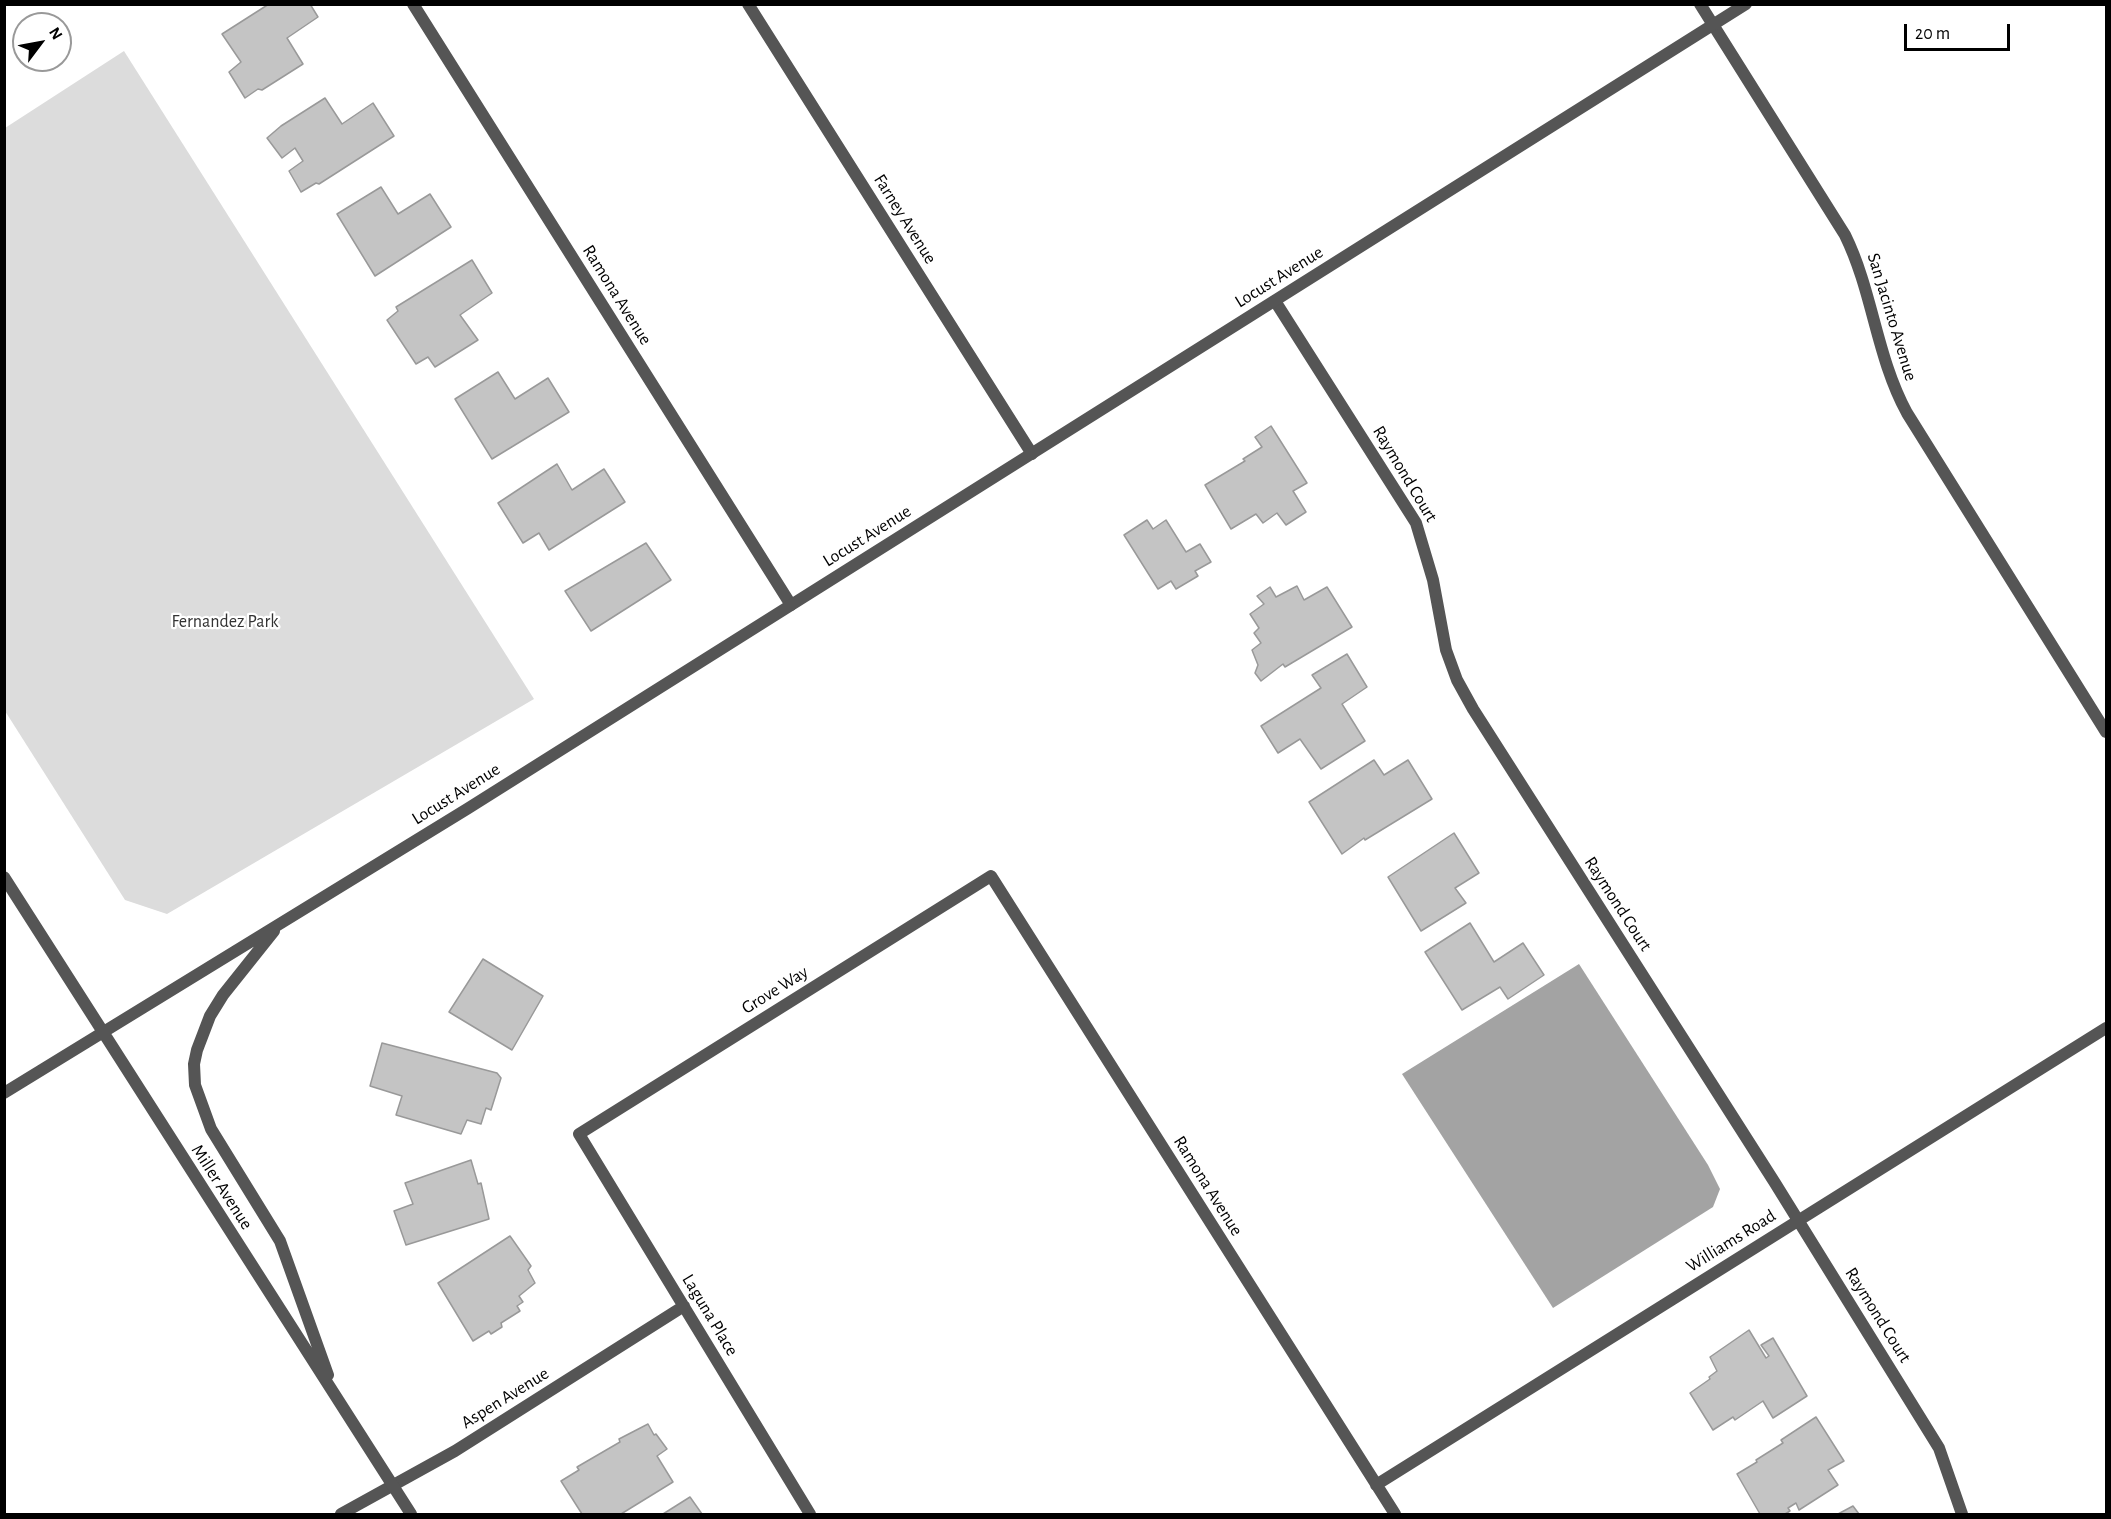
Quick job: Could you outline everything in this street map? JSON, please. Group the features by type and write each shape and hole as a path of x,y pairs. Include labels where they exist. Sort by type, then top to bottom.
{"street":[{"name":"Ramona Avenue","path":"413,4 791,605"},
{"name":"Farney Avenue","path":"748,4 1032,453"},
{"name":"San Jacinto Avenue","path":"1700,4 1845,236 1861,272 1881,353 1902,404 2106,732"},
{"name":"Locust Avenue","path":"4,1093 280,924 791,605 1746,4"},
{"name":"Raymond Court","path":"1275,301 1416,523 1433,580 1446,650 1457,680 1473,709 1940,1448 1962,1515"},
{"name":"Ramona Avenue","path":"991,876 1395,1515"},
{"name":"Grove Way","path":"579,1134 991,876"},
{"name":"Miller Avenue","path":"4,878 411,1515"},
{"path":"280,924 223,995 210,1016 196,1057 195,1085 211,1129 280,1241 335,1396"},
{"name":"Williams Road","path":"1376,1485 2106,1028"},
{"name":"Laguna Place","path":"579,1134 810,1515"},
{"name":"Aspen Avenue","path":"341,1515 392,1484 455,1451 684,1306"}],"green space":[{"name":"Fernandez Park","path":"124,51 534,699 167,914 125,900 5,711 5,128"}],"shaded area":[{"path":"1579,964 1708,1165 1720,1189 1713,1207 1553,1308 1402,1074"}],"building":[{"path":"269,4 310,4 318,17 287,38 303,64 245,98 229,72 241,62 222,34"},
{"path":"325,98 342,124 373,103 394,136 319,184 316,183 301,192 289,171 303,161 295,148 282,158 267,138 281,126"},
{"path":"381,187 398,214 430,194 451,227 375,276 337,214"},
{"path":"472,260 492,293 460,315 478,340 435,367 428,357 416,364 387,320 398,311 396,307"},
{"path":"498,372 515,399 548,378 569,412 492,459 455,399"},
{"path":"1271,426 1307,483 1293,491 1306,512 1286,525 1277,513 1263,523 1256,514 1231,529 1205,485 1245,461 1243,459 1262,447 1255,437"},
{"path":"557,464 572,490 604,469 625,502 549,550 539,533 523,543 498,503"},
{"path":"1147,520 1153,529 1166,520 1186,552 1200,544 1211,562 1195,571 1198,576 1176,589 1171,581 1158,589 1124,535"},
{"path":"646,543 671,580 591,631 565,591"},
{"path":"1297,586 1304,600 1327,587 1352,627 1285,667 1283,664 1261,681 1255,673 1258,665 1252,650 1261,643 1254,633 1259,628 1250,614 1264,604 1257,596 1270,587 1276,597"},
{"path":"1347,654 1367,687 1342,704 1365,741 1321,769 1300,739 1278,753 1261,726 1321,688 1312,675"},
{"path":"1374,760 1384,775 1408,760 1432,799 1365,840 1364,838 1342,854 1309,802"},
{"path":"1454,833 1479,873 1455,888 1466,903 1421,931 1388,877"},
{"path":"1470,923 1494,962 1523,943 1544,975 1508,999 1500,987 1462,1010 1425,952"},
{"path":"483,959 543,996 512,1050 449,1012"},
{"path":"382,1043 497,1073 501,1078 491,1110 486,1108 481,1124 467,1120 461,1134 396,1115 402,1096 370,1086"},
{"path":"471,1160 478,1184 481,1183 489,1219 406,1245 394,1211 413,1204 405,1183"},
{"path":"510,1236 531,1266 528,1270 535,1283 519,1296 523,1302 517,1306 520,1311 501,1323 502,1327 491,1334 489,1331 473,1341 438,1283"},
{"path":"1749,1330 1766,1358 1769,1356 1761,1345 1773,1338 1807,1396 1773,1418 1763,1401 1735,1420 1733,1417 1713,1430 1690,1393 1717,1371 1710,1357"},
{"path":"1816,1417 1844,1461 1828,1470 1838,1485 1799,1510 1796,1503 1788,1508 1790,1511 1785,1514 1760,1514 1737,1474 1757,1462 1756,1460 1783,1443 1781,1440"},
{"path":"648,1424 654,1435 656,1434 667,1449 657,1456 673,1482 621,1514 582,1514 561,1481 579,1470 577,1467 620,1442 619,1439"},
{"path":"690,1497 702,1514 663,1514"},
{"path":"1853,1506 1859,1514 1838,1514"}]}
